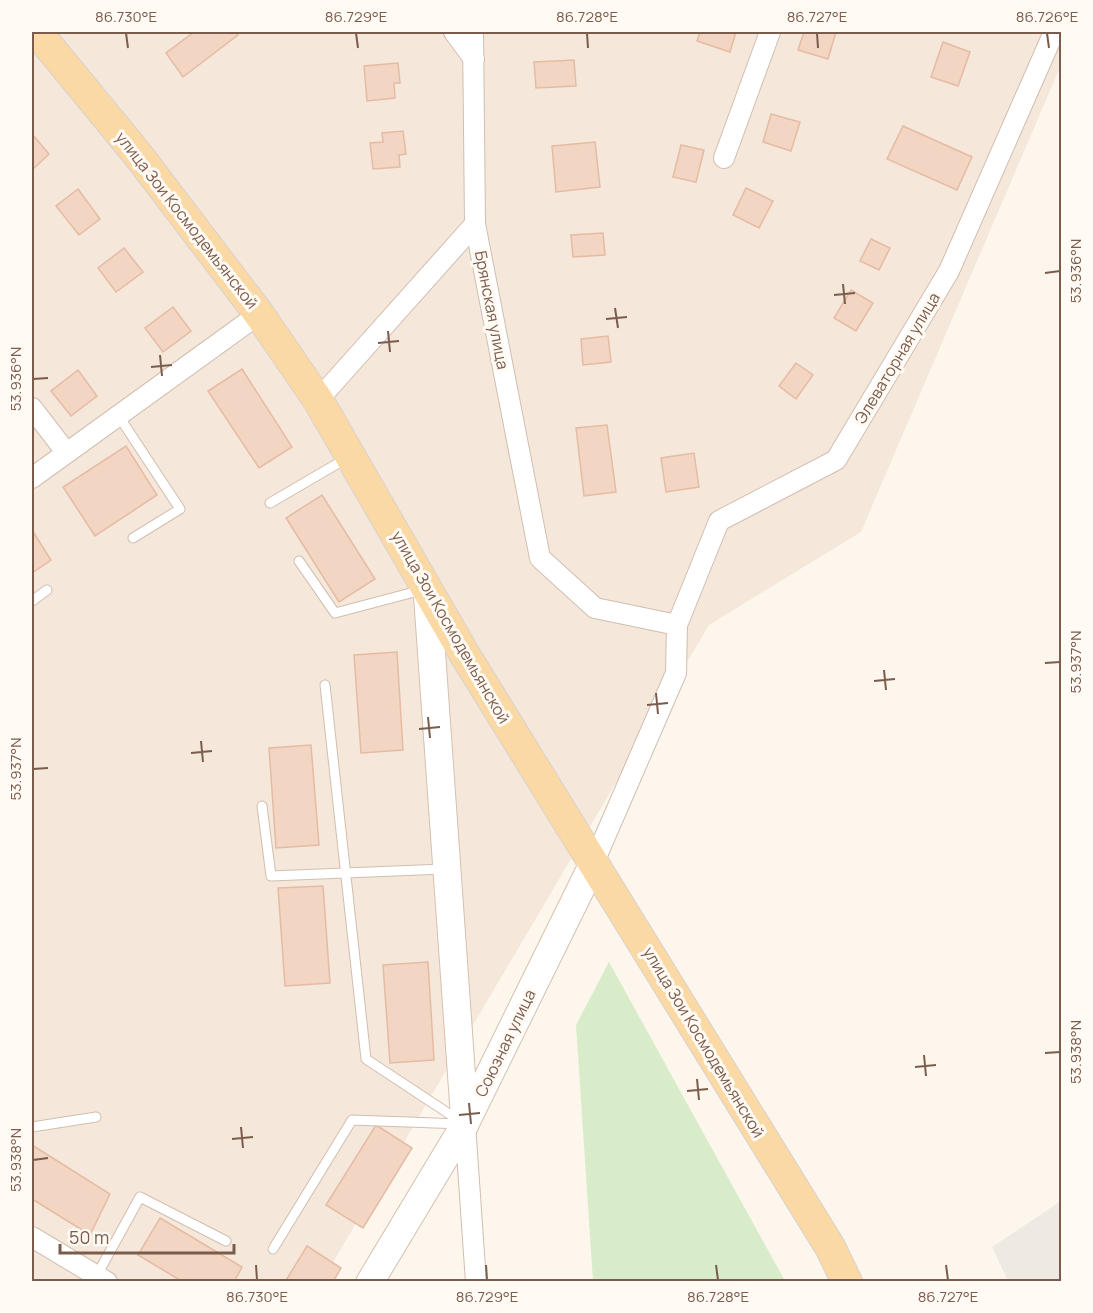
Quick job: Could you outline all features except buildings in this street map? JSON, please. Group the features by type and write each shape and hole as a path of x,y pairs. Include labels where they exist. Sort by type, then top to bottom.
{"main road":[{"name":"улица Зои Космодемьянской","path":"37,32 138,155 259,314 318,400 427,589 830,1247 847,1281"}],"street":[{"path":"454,32 474,59"},
{"name":"Брянская улица","path":"473,32 476,224 540,558 595,608 677,625"},
{"path":"724,158 770,32"},
{"name":"Элеваторная улица","path":"677,625 719,521 836,460 949,271 1054,32"},
{"path":"318,400 476,224"},
{"path":"32,477 259,314"},
{"path":"32,408 66,452"},
{"path":"427,589 476,1281"},
{"path":"594,862 676,673 677,625"},
{"name":"Союзная улица","path":"370,1281 465,1124 594,862"},
{"path":"32,1237 102,1278"}],"lane":[{"path":"118,415 180,509 133,538"},
{"path":"270,503 351,455"},
{"path":"299,561 335,613 427,589"},
{"path":"32,601 47,590"},
{"path":"325,685 366,1059 465,1124"},
{"path":"262,806 271,876 447,869"},
{"path":"32,1127 96,1117"},
{"path":"273,1249 352,1120 465,1124"},
{"path":"102,1278 140,1197 226,1241"}],"shaded area":[{"path":"32,32 1061,32 1061,65 861,532 709,625 322,1281 32,1281"},
{"path":"1061,1201 1061,1281 1008,1281 992,1247"}],"green space":[{"path":"609,962 785,1281 593,1281 576,1025"}]}
